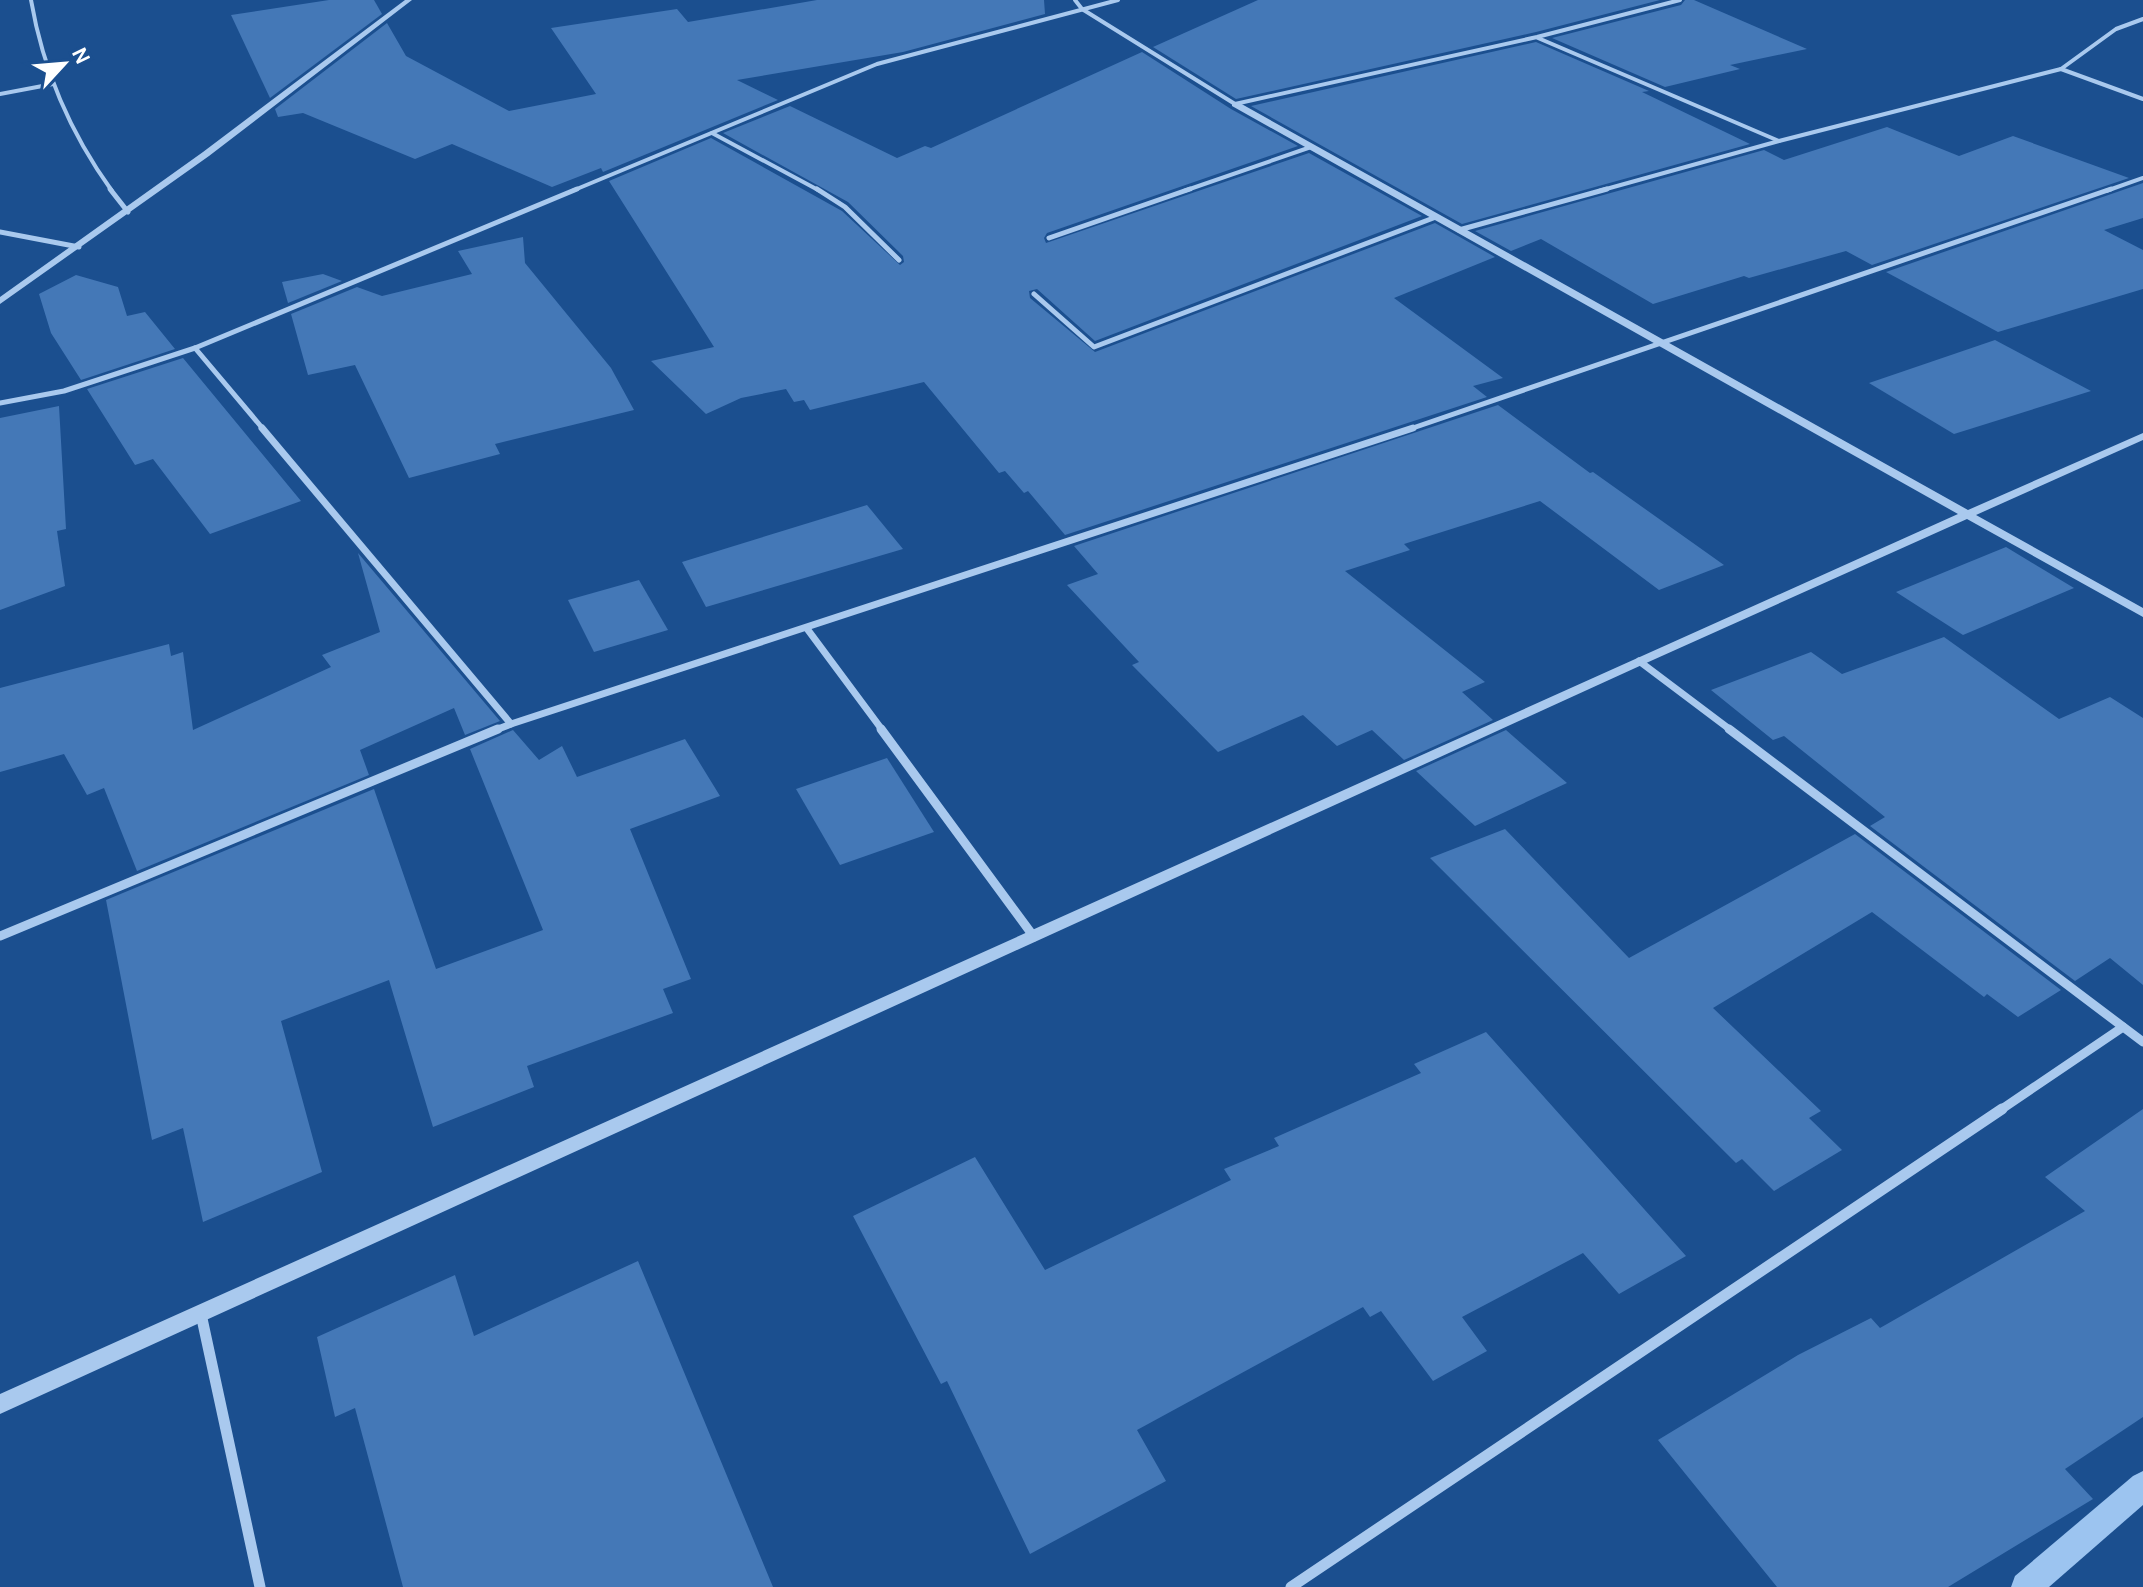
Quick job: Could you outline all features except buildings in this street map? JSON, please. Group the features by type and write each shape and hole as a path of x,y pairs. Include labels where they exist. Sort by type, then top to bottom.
{"street":[{"path":"31,0 36,38 53,84 89,156 108,188 128,212"},
{"path":"0,301 128,212 409,0"},
{"path":"1075,0 1082,9 1235,104 2143,613"},
{"path":"0,403 64,391 195,348 877,64 1118,0"},
{"path":"1235,104 1537,37 1680,0"},
{"path":"1459,230 1779,141 2061,69 2116,29 2143,19"},
{"path":"1537,37 1779,141"},
{"path":"2061,69 2143,99"},
{"path":"0,94 53,84"},
{"path":"712,133 797,176 845,207 899,260"},
{"path":"1049,238 1311,147"},
{"path":"0,936 511,724 808,630 1665,345 2143,178"},
{"path":"1034,294 1094,347 1436,217"},
{"path":"0,232 79,247"},
{"path":"195,348 511,724"},
{"path":"0,1404 1639,661 2143,436"},
{"path":"808,630 1034,937"},
{"path":"1639,661 2143,1042"},
{"path":"1291,1587 2123,1027"},
{"path":"201,1314 260,1587"}],"waterway":[{"path":"2026,1587 2143,1486"}]}
